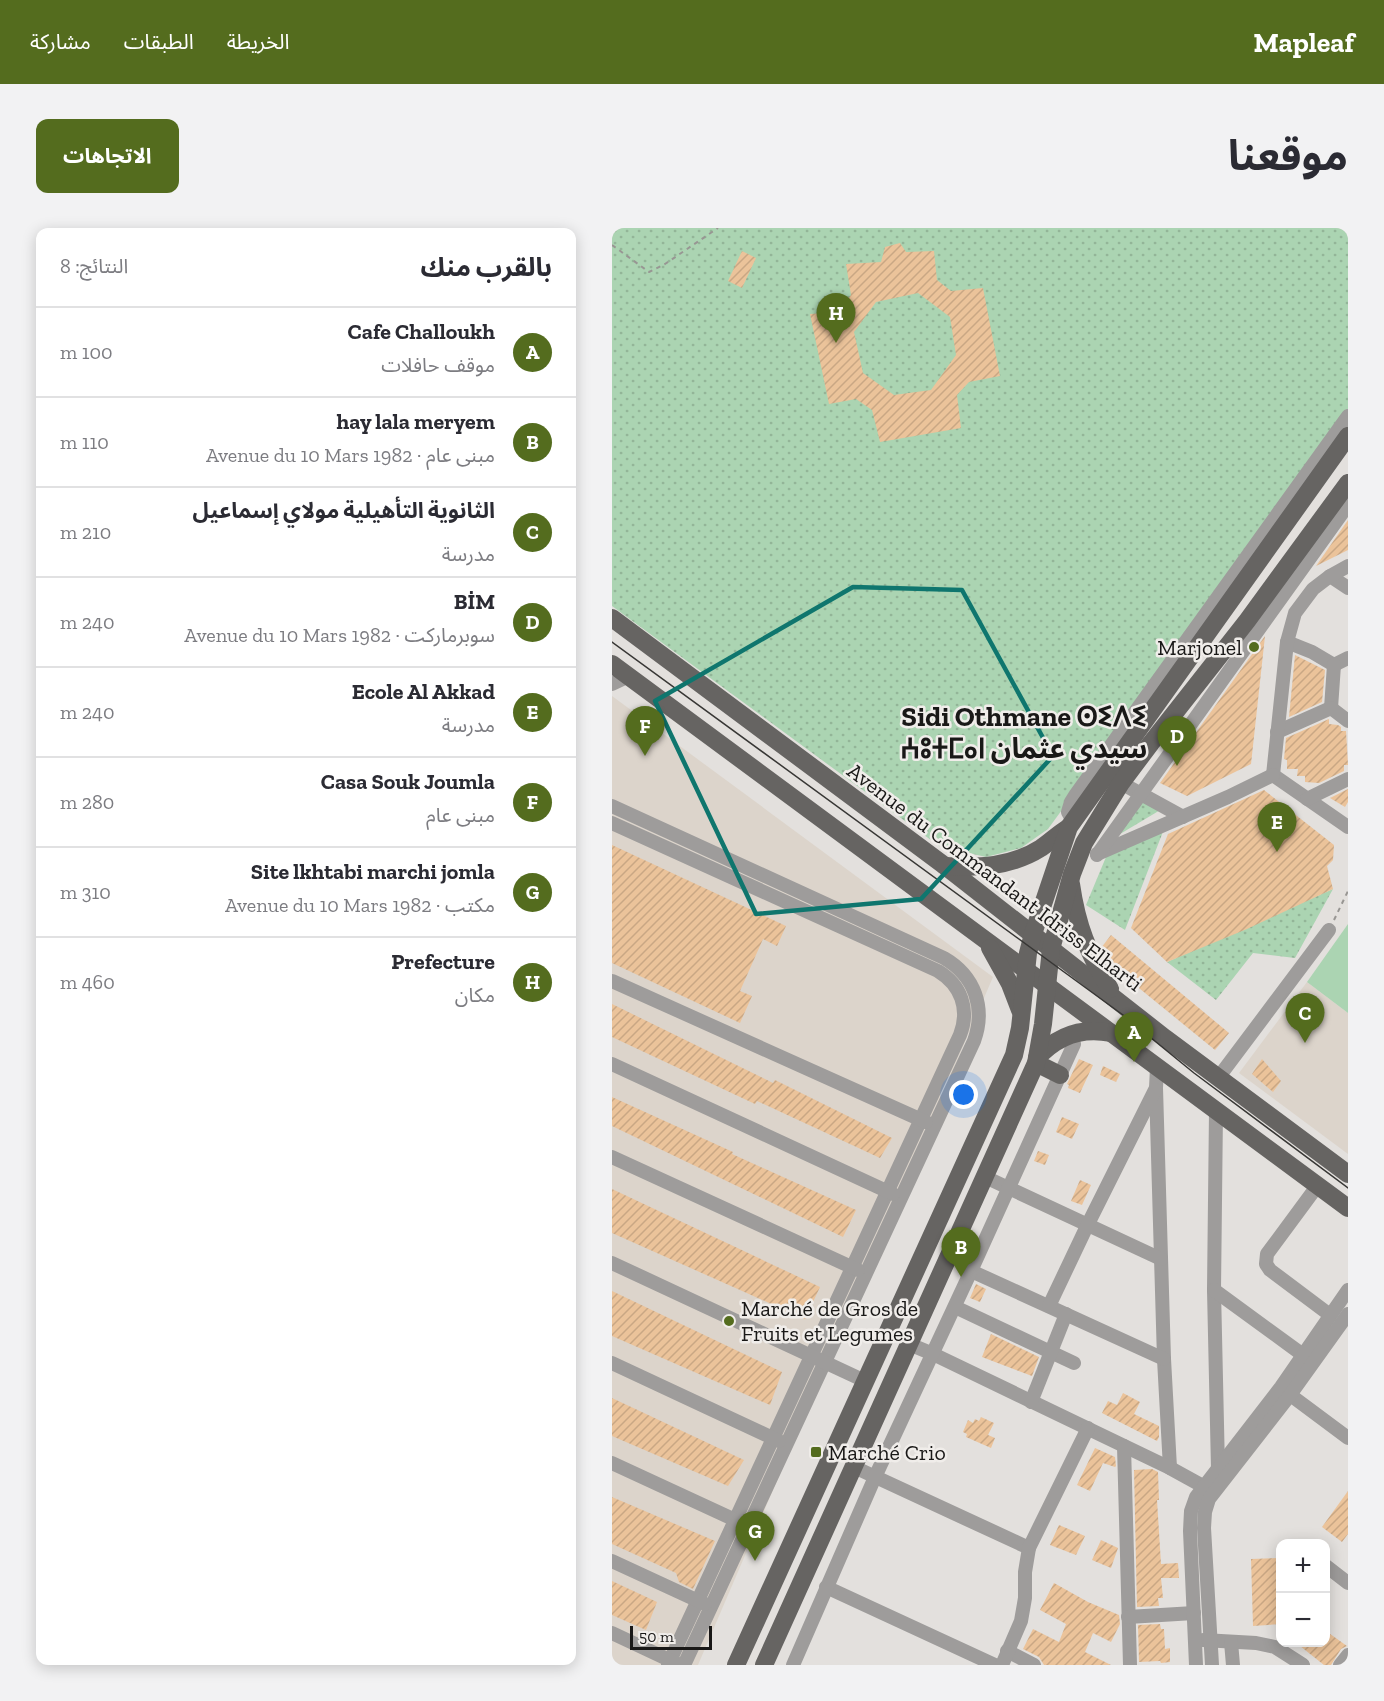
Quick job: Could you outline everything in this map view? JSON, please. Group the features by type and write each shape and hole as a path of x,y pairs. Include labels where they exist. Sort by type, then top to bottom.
{"main road":[{"path":"945,866 976,868 1011,862 1043,846 1071,824 1348,436"},
{"path":"772,1662 854,1467 1036,1061 1043,1024 1051,949 1073,871 1088,835 1121,783 1293,560 1348,483"},
{"name":"Avenue du Commandant Idriss Elharti","path":"612,618 945,866 1218,1078 1348,1174"},
{"path":"612,664 620,680 1047,985 1348,1208"},
{"path":"736,1665 1014,1055 1033,934 1071,824"},
{"path":"1073,871 1077,914 1086,946 1117,1000"},
{"path":"986,942 1010,984 1021,1015"},
{"path":"1036,1061 1052,1044 1071,1034 1092,1031 1112,1034"},
{"path":"1036,1061 1060,1075"}],"street":[{"path":"1071,824 1068,812 1076,794 1348,417"},
{"path":"1097,855 1348,506"},
{"path":"1273,775 1287,642 1298,607 1313,589 1329,576 1348,566"},
{"path":"1329,576 1348,588"},
{"path":"1287,642 1334,665"},
{"path":"1334,665 1348,658"},
{"path":"1330,708 1334,665"},
{"path":"1277,732 1330,708"},
{"path":"1330,708 1348,721"},
{"path":"1273,775 1348,827"},
{"path":"1073,871 1097,855 1273,775"},
{"path":"1307,800 1348,779"},
{"path":"1121,783 1183,817"},
{"path":"612,806 944,958 966,975 975,991 980,1011 974,1041 933,1125 787,1445 711,1606 676,1664"},
{"path":"612,823 931,968 949,979 958,990 963,1004 963,1028 698,1600 676,1664"},
{"path":"1218,1078 1329,930"},
{"path":"612,981 933,1125"},
{"path":"793,1665 874,1477 955,1307 1074,1044"},
{"path":"612,1064 901,1197"},
{"path":"1157,1067 1164,1359 1170,1468"},
{"path":"1049,1306 1156,1088"},
{"path":"1215,1111 1214,1290 1218,1469"},
{"path":"612,1157 866,1274"},
{"path":"985,1177 1161,1259"},
{"path":"1318,1185 1267,1254 1266,1264 1270,1270 1330,1316"},
{"path":"612,1263 865,1381"},
{"path":"971,1271 1164,1359"},
{"path":"1214,1290 1303,1355"},
{"path":"1196,1665 1190,1531 1191,1511 1196,1497 1210,1489 1286,1391 1303,1355 1348,1290"},
{"path":"955,1307 1074,1363"},
{"path":"1031,1402 1066,1314"},
{"path":"1212,1665 1204,1528 1210,1489 1218,1469 1347,1319"},
{"path":"909,1344 1088,1428 1210,1489"},
{"path":"612,1364 787,1445"},
{"path":"1286,1391 1348,1438"},
{"path":"1002,1665 1021,1621 1029,1548 1088,1428"},
{"path":"1124,1446 1130,1665"},
{"path":"612,1463 749,1526"},
{"path":"854,1467 1029,1548"},
{"path":"612,1561 711,1606"},
{"path":"1330,1569 1348,1583"},
{"path":"826,1587 995,1665"},
{"path":"1128,1617 1194,1613"},
{"path":"612,1633 676,1664"},
{"path":"1195,1641 1256,1643 1275,1647 1303,1665"},
{"path":"1231,1642 1233,1665"},
{"path":"1007,1651 1034,1665"},
{"path":"1340,1665 1348,1654"}],"path":[{"path":"612,245 649,272 718,228"},
{"path":"1329,930 1348,891"}],"highlighted area":[{"path":"853,587 962,590 1053,756 921,899 756,914 655,701"}],"shaded area":[{"name":"Marché de Gros de Fruits et Legumes","path":"612,696 993,977 698,1665 612,1665"},
{"path":"1307,982 1348,1013 1348,1154 1239,1073"}],"green space":[{"path":"612,228 1348,228 1348,419 1048,829 1021,848 986,857 939,846 612,606"},
{"path":"1139,801 1162,809 1110,840"},
{"path":"1164,829 1125,930 1086,905 1106,857"},
{"path":"1333,889 1295,958 1253,953 1216,1000 1167,962"},
{"path":"1348,924 1348,1013 1307,982"}],"building":[{"path":"900,243 906,252 934,251 937,280 951,291 983,288 1000,376 969,382 957,395 961,428 880,442 872,410 856,399 829,404 810,314 837,312 851,295 846,264 881,262 885,247","holes":["918,293 950,317 956,355 931,390 894,395 863,373 854,332 876,302"]},
{"path":"742,251 756,258 742,288 728,281"},
{"path":"1348,520 1348,550 1316,566"},
{"path":"1265,636 1251,764 1187,796 1160,783"},
{"path":"1295,655 1325,670 1322,702 1289,717"},
{"path":"1329,719 1329,724 1338,725 1341,731 1346,731 1348,765 1344,765 1344,771 1319,783 1305,782 1305,776 1297,776 1298,769 1287,769 1287,760 1284,759 1286,738"},
{"path":"1348,789 1348,802 1345,807 1330,798"},
{"path":"1264,790 1334,845 1333,860 1327,866 1333,889 1247,929 1167,962 1131,928 1168,834"},
{"path":"612,845 786,926 777,946 763,939 740,991 752,996 740,1023 612,963"},
{"path":"1111,935 1229,1033 1215,1050 1107,962 1101,948"},
{"path":"612,1004 773,1083 775,1080 892,1138 880,1158 757,1101 755,1104 612,1037"},
{"path":"1079,1059 1093,1065 1080,1093 1068,1088 1067,1084"},
{"path":"1262,1059 1281,1081 1273,1092 1252,1074"},
{"path":"1103,1066 1120,1074 1116,1082 1100,1075"},
{"path":"612,1097 856,1210 843,1237 612,1126"},
{"path":"1062,1117 1079,1124 1072,1139 1056,1132"},
{"path":"1038,1151 1049,1155 1045,1165 1034,1161"},
{"path":"1080,1180 1091,1185 1082,1205 1071,1201"},
{"path":"612,1189 820,1287 805,1319 612,1233"},
{"path":"976,1284 986,1289 980,1302 970,1298"},
{"path":"612,1291 782,1372 770,1405 612,1336"},
{"path":"991,1334 1039,1357 1032,1376 982,1357"},
{"path":"1123,1393 1140,1402 1134,1414 1159,1426 1157,1441 1102,1413 1108,1401 1117,1405"},
{"path":"612,1398 744,1460 728,1486 612,1436"},
{"path":"981,1417 994,1423 988,1435 995,1438 991,1448 966,1437 967,1434 963,1432 968,1420 973,1423 975,1419 979,1421"},
{"path":"1095,1448 1115,1457 1116,1466 1103,1463 1090,1491 1077,1485"},
{"path":"1152,1469 1158,1472 1159,1500 1157,1500 1161,1564 1178,1563 1179,1578 1161,1578 1163,1598 1158,1598 1159,1606 1137,1607 1134,1470"},
{"path":"1348,1491 1348,1534 1342,1542 1322,1527"},
{"path":"612,1497 715,1541 693,1589 679,1582 676,1573 612,1544"},
{"path":"1059,1525 1085,1536 1076,1555 1050,1545"},
{"path":"1101,1540 1118,1548 1111,1568 1092,1560"},
{"path":"1276,1558 1276,1624 1253,1626 1251,1559"},
{"path":"612,1581 657,1602 646,1630 612,1615"},
{"path":"1054,1583 1088,1602 1119,1615 1120,1624 1111,1642 1093,1633 1085,1652 1111,1665 1044,1665 1039,1657 1023,1649 1033,1629 1059,1642 1066,1624 1040,1610"},
{"path":"1160,1624 1161,1629 1164,1629 1165,1649 1170,1648 1170,1662 1139,1662 1138,1625"},
{"path":"1330,1634 1347,1646 1341,1649 1331,1665 1324,1665 1301,1647 1330,1647"}],"tram line":[{"path":"612,642 1123,1015 1194,1073 1348,1188"}],"place":[{"name":"Prefecture","path":"836,343"},
{"name":"Marjonel","path":"1254,647"},
{"name":"Casa Souk Joumla","path":"645,756"},
{"name":"BİM","path":"1177,766"},
{"name":"Ecole Al Akkad","path":"1277,852"},
{"name":"الثانوية التأهيلية مولاي إسماعيل","path":"1305,1043"},
{"name":"Cafe Challoukh","path":"1134,1062"},
{"name":"hay lala meryem","path":"961,1277"},
{"name":"Marché de Gros de Fruits et Legumes","path":"729,1321"},
{"name":"Marché Crio","path":"816,1452"},
{"name":"Site lkhtabi marchi jomla","path":"755,1561"}],"district":[{"name":"Sidi Othmane ⵙⵉⴷⵉ ⵄⵓⵜⵎⴰⵏ سيدي عثمان","path":"1024,732"}]}
